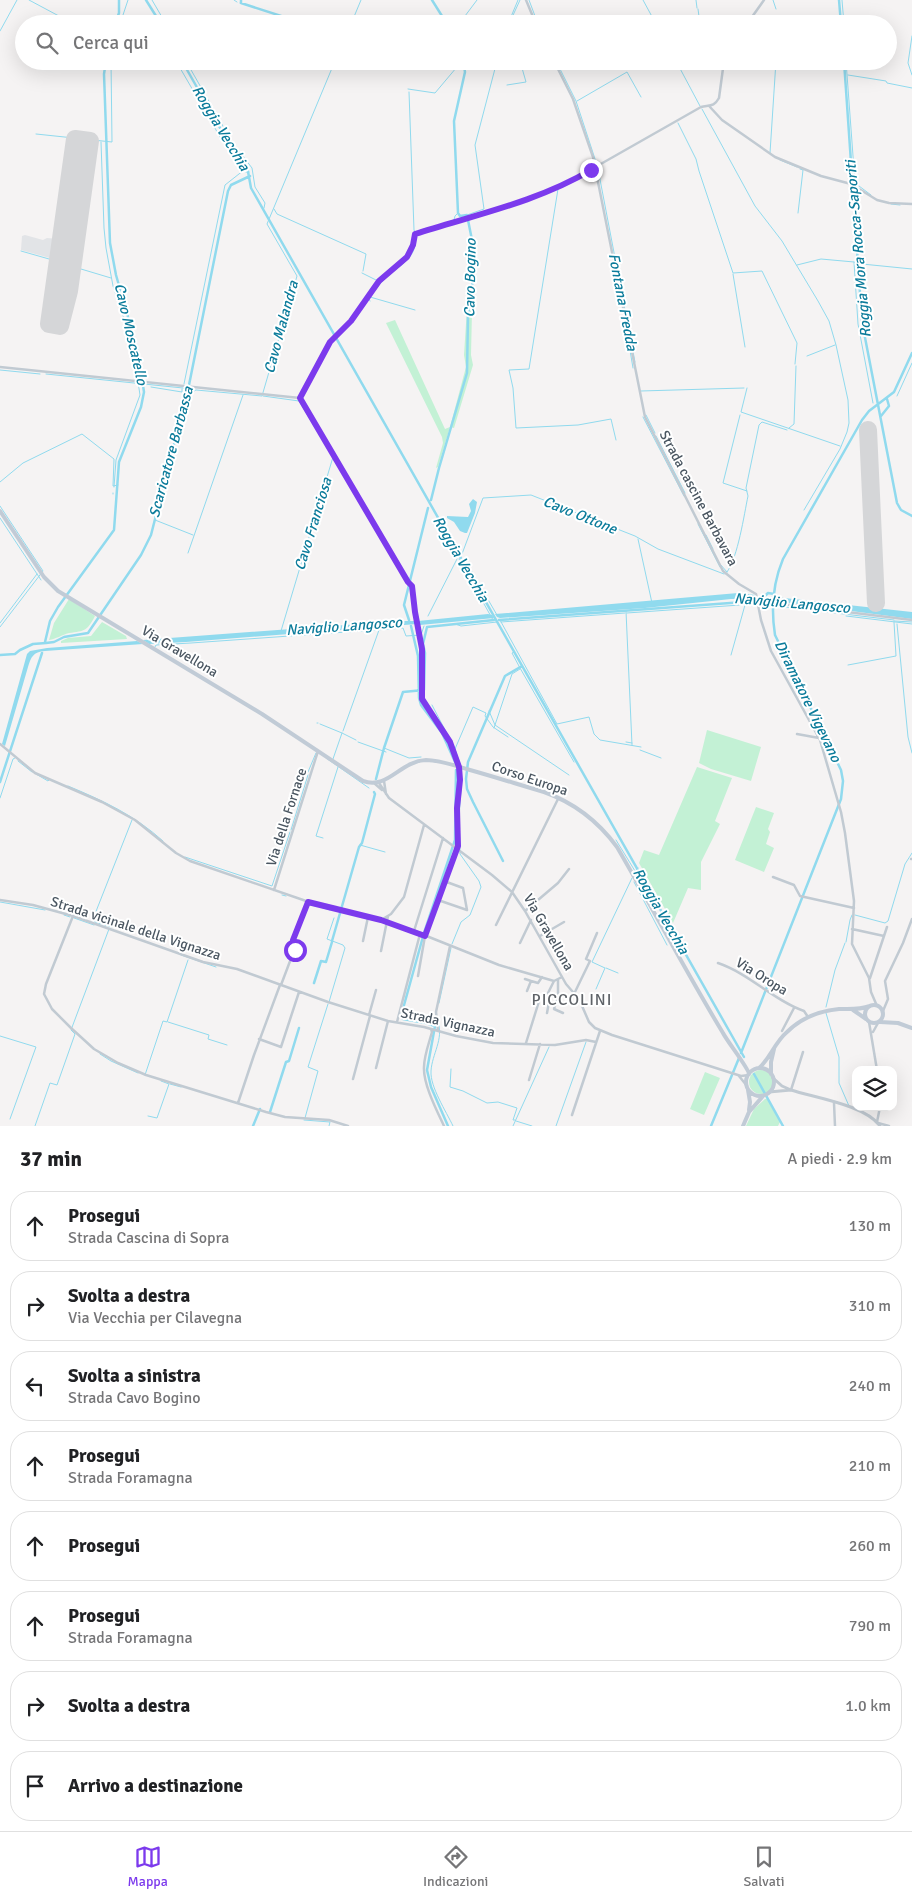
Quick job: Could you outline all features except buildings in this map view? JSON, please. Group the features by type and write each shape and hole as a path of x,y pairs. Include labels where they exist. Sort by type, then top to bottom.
{"main road":[{"name":"Via Gravellona","path":"0,511 41,573 52,586 66,596 262,714 359,778 374,783 383,781"},
{"name":"Corso Europa","path":"383,781 402,767 417,761 428,760 467,769 559,797 584,812 595,821 617,847 708,1010 742,1062"},
{"path":"868,1020 866,1010 870,1006"},
{"path":"749,1074 763,1065 785,1033 808,1017 829,1010 854,1010 878,1006 898,1023 912,1028"},
{"path":"854,1010 868,1020 878,1023 898,1023"},
{"path":"878,1023 883,1018 883,1012"},
{"path":"749,1112 773,1087 772,1056 776,1044"},
{"path":"742,1062 758,1069 766,1070 772,1076"},
{"path":"742,1062 748,1069 750,1102 749,1112 743,1126"},
{"path":"748,1087 755,1094 767,1094"}],"street":[{"path":"526,0 532,15"},
{"path":"753,15 764,0"},
{"name":"Strada cascine Barbavara","path":"558,70 573,99 596,168 645,418 723,571 739,584 754,592 757,600"},
{"path":"300,398 330,342 351,321 379,281 407,257 413,245 414,235 562,186 596,168 702,107 710,107 716,103 719,98 723,70"},
{"path":"710,107 722,120 769,153 822,176 852,184 874,198 889,203 912,204"},
{"path":"0,368 300,398"},
{"path":"300,398 411,585 423,654 422,691 424,704 446,734 459,767 457,849 425,936 418,976"},
{"path":"887,1002 878,1006 873,996 869,978 852,944 854,908 846,842 839,808 819,738 771,651 757,600 773,604 912,620"},
{"path":"797,734 819,738"},
{"path":"2,745 31,770 127,815 176,853 190,861 308,902 381,920 499,965 556,981"},
{"name":"Via della Fornace","path":"274,890 318,751"},
{"path":"383,781 386,795"},
{"name":"Via Gravellona","path":"383,781 383,792"},
{"name":"Via Gravellona","path":"374,783 386,795 512,892 526,911 562,977 579,999 589,1022 600,1030"},
{"path":"496,925 559,797"},
{"path":"381,951 390,916 404,897 424,825"},
{"path":"414,931 443,838"},
{"path":"526,911 558,883 569,869"},
{"path":"773,877 794,885 802,896 854,908"},
{"path":"438,900 467,910 463,888 444,881"},
{"name":"Strada vicinale della Vignazza","path":"0,900 73,916 203,962 237,970 299,992"},
{"path":"238,1103 259,1039 295,948 293,940 308,902"},
{"path":"73,916 44,991 52,1008 71,1029 103,1055 145,1074 259,1110 285,1117 329,1120 348,1126"},
{"path":"381,920 390,916"},
{"path":"390,916 393,924"},
{"path":"362,941 368,917"},
{"path":"883,1012 888,997 885,981 912,919"},
{"path":"520,943 531,920"},
{"path":"540,936 564,922"},
{"path":"869,978 888,927"},
{"path":"852,930 884,936"},
{"path":"574,994 590,961 586,958 598,933"},
{"path":"397,1022 420,934"},
{"path":"444,1126 424,1074 424,1066 432,1032 437,1031 436,1012 450,946"},
{"name":"Via Oropa","path":"718,963 738,971 794,1008 804,1011 808,1017"},
{"path":"525,979 538,983 542,977"},
{"path":"526,1044 540,998 547,995 556,981 562,977"},
{"path":"527,991 531,981"},
{"path":"556,981 558,996 554,1009 563,1013"},
{"path":"353,1079 376,990"},
{"path":"259,1039 281,1047 299,992"},
{"name":"Strada Vignazza","path":"299,992 388,1021 493,1043 555,1045 586,1040 596,1042"},
{"path":"547,995 549,1002 547,1013"},
{"path":"870,1006 873,996"},
{"name":"Via Oropa","path":"782,1031 794,1008"},
{"path":"868,1020 872,1033 876,1066"},
{"path":"376,1068 388,1021"},
{"path":"872,1033 878,1023"},
{"path":"572,1115 600,1030 744,1076 749,1074"},
{"path":"529,1080 540,1044"},
{"path":"791,1090 803,1052"},
{"path":"736,1073 748,1087"},
{"path":"772,1076 782,1086 791,1090 864,1113 879,1124 889,1126"},
{"path":"767,1094 791,1090"},
{"path":"834,1103 835,1126"},
{"path":"879,1124 880,1111"}],"shaded area":[{"path":"25,235 43,240 47,238 59,239 57,260 21,250 22,236"}],"green space":[{"path":"467,308 472,311 471,355 473,365 454,428 450,427 466,367 464,355"},
{"path":"395,320 445,429 450,427 438,467 436,468 443,443 442,437 386,323"},
{"path":"69,599 95,616 90,625 85,629 49,640 54,623"},
{"path":"102,622 126,636 127,639 61,643 61,641 68,638 91,636"},
{"path":"707,730 761,747 751,781 711,769 699,763"},
{"path":"697,767 732,778 715,821 720,824 701,862 701,890 688,888 673,923 639,863 644,850 659,855"},
{"path":"756,807 774,813 768,829 770,832 766,844 774,848 764,872 735,860"},
{"path":"761,1070 769,1074 773,1082 769,1090 761,1094 753,1090 749,1082 753,1074"},
{"path":"705,1072 720,1078 704,1115 690,1109"},
{"path":"767,1099 780,1122 778,1126 746,1126 754,1109"}],"water":[{"path":"473,499 477,502 475,513 467,533 465,533 460,531 447,516 468,517 471,511 469,504"},
{"path":"738,593 756,595 756,599 731,599 645,608 500,618 495,614"},
{"path":"775,597 912,612 912,619 775,601"},
{"path":"488,614 494,618 420,625 418,621"},
{"path":"417,621 417,624 186,642 149,644 143,640"},
{"path":"137,641 143,644 45,651 35,654 29,663 5,746 2,744 27,654 30,651"}],"waterway":[{"path":"0,31 17,0"},
{"path":"29,0 57,15"},
{"name":"Cavo Moscatello","path":"118,15 119,0"},
{"path":"123,15 128,0"},
{"name":"Roggia Vecchia","path":"146,0 155,15"},
{"path":"152,0 161,15"},
{"name":"Cavo Malandra","path":"241,0 241,3 278,15"},
{"path":"355,15 361,0"},
{"name":"Cavo Bogino","path":"432,0 441,15"},
{"path":"466,15 477,0"},
{"path":"512,15 518,0"},
{"path":"513,15 520,0"},
{"name":"Fontana Fredda","path":"529,0 535,15"},
{"path":"643,0 651,15"},
{"path":"696,0 697,8"},
{"path":"773,0 776,9"},
{"name":"Roggia Mora Rocca-Saporiti","path":"839,0 840,15"},
{"name":"Roggia Mora Rocca-Saporiti","path":"842,0 843,15"},
{"path":"698,9 699,15"},
{"path":"912,36 908,63 912,75"},
{"name":"Cavo Moscatello","path":"45,642 50,621 58,607 114,530 119,462 141,407 144,392 138,352 116,275 110,243 105,70"},
{"path":"36,134 112,142 111,70"},
{"path":"181,70 223,142 244,170 225,185 184,384"},
{"name":"Roggia Vecchia","path":"187,70 228,142 247,166 251,188 744,1057"},
{"name":"Roggia Vecchia","path":"191,70 232,142 252,168 255,187 265,203 264,208"},
{"name":"Cavo Malandra","path":"46,374 183,388 192,392 196,390 262,396 297,276 267,224 331,70"},
{"path":"408,89 435,93 454,70"},
{"name":"Cavo Bogino","path":"431,500 467,373 468,316 473,278 472,240 467,215 460,216 458,213 454,121 465,70"},
{"path":"467,215 484,209 475,145 495,70"},
{"path":"507,85 526,82 523,70"},
{"name":"Fontana Fredda","path":"560,70 576,101 597,165"},
{"path":"681,70 700,106"},
{"path":"770,153 775,70"},
{"name":"Roggia Mora Rocca-Saporiti","path":"845,70 862,322 897,503 901,510 912,516"},
{"name":"Roggia Mora Rocca-Saporiti","path":"847,70 855,183 871,195"},
{"path":"577,101 627,72 641,97"},
{"path":"848,75 886,81 887,83 912,88"},
{"path":"409,92 414,230 418,232"},
{"path":"702,109 755,206 782,241 818,301 829,321 836,345 848,400 849,423 840,449 804,510"},
{"path":"678,123 696,159 733,273 762,271 797,343 795,364"},
{"path":"101,142 106,248 113,286 132,343 140,395 116,460 114,487"},
{"path":"780,160 797,167"},
{"name":"Fontana Fredda","path":"598,169 635,362"},
{"path":"798,213 803,170 800,169"},
{"name":"Scaricatore Barbassa","path":"0,655 15,654 33,644 54,642 64,637 88,633 141,555 151,535 189,385 228,191 231,185 250,176"},
{"path":"522,202 558,189 529,369 509,370 513,388 516,428 578,425 611,419 616,440"},
{"path":"891,204 900,205"},
{"path":"496,210 509,206"},
{"path":"274,209 277,214 366,254 363,271"},
{"path":"432,228 454,220 458,213"},
{"path":"415,240 415,247 409,258 381,283 370,297 415,310"},
{"path":"21,251 56,261"},
{"path":"797,265 821,259 854,262"},
{"path":"854,262 858,324 873,403"},
{"path":"862,264 912,269"},
{"path":"71,266 111,278"},
{"path":"362,273 377,282"},
{"path":"733,274 745,347"},
{"name":"Fontana Fredda","path":"625,321 633,368"},
{"path":"807,356 835,345"},
{"name":"Diramatore Vigevano","path":"741,1053 841,799 843,781 841,770 775,635 773,606 777,577 783,559 862,420 869,411 894,392 912,353"},
{"name":"Diramatore Vigevano","path":"897,396 912,363"},
{"path":"789,428 794,424 796,366"},
{"name":"Cavo Malandra","path":"0,370 40,374"},
{"name":"Cavo Malandra","path":"151,387 182,392 182,389"},
{"path":"641,391 744,388"},
{"path":"747,388 741,412 840,446"},
{"path":"188,553 243,395"},
{"name":"Cavo Franciosa","path":"263,396 299,401 333,457 281,631"},
{"path":"881,416 889,406 887,399"},
{"name":"Fontana Fredda","path":"646,415 655,433"},
{"path":"740,415 723,483 747,491"},
{"name":"Fontana Fredda","path":"643,417 684,496"},
{"path":"727,572 740,536 748,496 746,488 759,425 762,422 787,430"},
{"path":"0,482 23,463 82,434 114,459 113,486 118,485"},
{"name":"Fontana Fredda","path":"656,436 685,493"},
{"path":"334,458 347,480"},
{"name":"Cavo Ottone","path":"462,554 483,498 531,495 635,536 658,549 724,574"},
{"path":"0,506 43,571 0,627"},
{"name":"Cavo Bogino","path":"409,620 404,605 428,508"},
{"path":"0,518 41,580"},
{"path":"155,520 193,535"},
{"name":"Fontana Fredda","path":"698,524 720,567"},
{"name":"Fontana Fredda","path":"706,535 713,549"},
{"name":"Cavo Ottone","path":"638,539 652,603"},
{"name":"Roggia Vecchia","path":"460,557 460,561 493,620"},
{"name":"Cavo Ottone","path":"428,616 457,559"},
{"name":"Roggia Vecchia","path":"465,560 497,615"},
{"name":"Fontana Fredda","path":"720,564 727,572"},
{"path":"0,623 37,574"},
{"path":"763,598 768,593 774,594"},
{"path":"627,613 740,605 743,604 745,599 752,598"},
{"path":"752,600 752,602 771,605"},
{"name":"Naviglio Langosco","path":"499,620 744,602"},
{"path":"731,655 744,604"},
{"path":"777,606 894,620"},
{"path":"626,611 632,745"},
{"path":"501,622 625,613"},
{"path":"846,616 912,624"},
{"path":"376,779 384,748 403,692 424,690 425,653 423,644 427,627 494,620"},
{"name":"Roggia Vecchia","path":"500,620 557,724 589,717 594,734 600,740 641,747"},
{"path":"894,621 912,622"},
{"path":"455,624 461,626 497,622"},
{"path":"848,665 896,656 894,622"},
{"path":"897,624 908,737 912,753"},
{"name":"Cavo Bogino","path":"411,626 418,656 419,698 421,705 442,733 455,762"},
{"name":"Cavo Ottone","path":"155,647 156,645 403,628 406,636 421,635 424,626"},
{"path":"343,731 379,630"},
{"name":"Roggia Vecchia","path":"514,652 512,653 520,668 574,762"},
{"name":"Cavo Moscatello","path":"0,782 42,653"},
{"path":"503,861 467,789 466,779 468,762 505,676 522,666"},
{"path":"494,728 512,674 520,669"},
{"path":"432,705 455,749 460,765"},
{"path":"455,749 473,707 486,713 485,716 493,727 508,737"},
{"path":"489,711 495,725 569,775"},
{"path":"320,724 356,740"},
{"path":"333,759 342,733"},
{"path":"358,742 386,752"},
{"path":"626,742 632,743"},
{"path":"384,748 409,758 421,757"},
{"path":"640,750 661,758"},
{"path":"308,772 316,753"},
{"path":"0,798 13,759 15,758"},
{"path":"326,758 369,788"},
{"path":"18,761 32,772"},
{"path":"323,838 316,836 338,767"},
{"name":"Cavo Bogino","path":"448,1126 431,1087 427,1070 435,1026 403,1019 401,1016 424,933 455,840 456,770"},
{"path":"36,774 49,780"},
{"path":"461,774 461,786"},
{"path":"291,830 308,775"},
{"path":"68,786 118,809 163,841"},
{"path":"452,944 461,922 470,915 481,887 479,881 460,854 459,817 461,790"},
{"path":"332,941 359,847 362,843 374,792"},
{"path":"112,927 95,922 93,919 132,820"},
{"path":"185,857 272,886 290,832"},
{"name":"Roggia Vecchia","path":"616,840 635,871 638,868"},
{"path":"360,845 385,852"},
{"path":"855,915 885,923 888,921 905,864 912,853"},
{"path":"596,989 605,968 592,962 632,878"},
{"path":"634,882 667,945"},
{"path":"282,895 286,896"},
{"path":"0,902 45,910"},
{"path":"310,905 316,906"},
{"path":"320,907 330,910"},
{"path":"64,915 70,917"},
{"path":"846,942 852,915"},
{"path":"74,918 94,925"},
{"path":"329,1002 345,948 343,945 327,939 334,918"},
{"path":"35,1126 50,1083 57,1085 75,1034 71,1030 109,929"},
{"path":"314,983 321,961 326,962 332,942"},
{"path":"826,1007 835,970 845,943"},
{"path":"439,1003 451,948"},
{"path":"181,955 216,967"},
{"path":"145,1075 163,1021 167,1022 188,960"},
{"path":"606,968 618,973"},
{"path":"305,1118 318,1071 308,1067 328,1004"},
{"path":"826,1013 839,1057 839,1083 849,1106"},
{"path":"168,1022 209,1035 208,1039 227,1045"},
{"name":"Cavo Bogino","path":"438,1022 440,1034 431,1077 453,1126"},
{"path":"270,1112 299,1028"},
{"path":"0,1036 36,1047 10,1119"},
{"path":"556,1126 586,1042"},
{"path":"513,1126 549,1047"},
{"path":"100,1054 138,1073"},
{"name":"Diramatore Vigevano","path":"711,1126 739,1058"},
{"path":"451,1069 450,1087 487,1103 498,1102 517,1108 513,1120 515,1120"},
{"name":"Roggia Vecchia","path":"754,1074 783,1126"},
{"path":"148,1116 157,1118 169,1084 161,1081"},
{"path":"170,1084 181,1087"},
{"path":"253,1126 260,1109"},
{"path":"304,1120 330,1122 329,1126"},
{"path":"516,1121 532,1126"}],"runway":[{"path":"75,139 90,141 69,291 60,326 49,324 75,139"},
{"path":"868,430 876,603"}],"district":[{"name":"PICCOLINI","path":"572,999"}],"route":[{"path":"295,950 296,946 293,940 308,902 381,920 425,936 458,846 457,808 460,786 459,767 450,742 422,699 423,654 412,586 300,398 330,342 351,321 379,281 407,257 412,249 413,236 415,234 512,204 562,186 591,170"}]}
